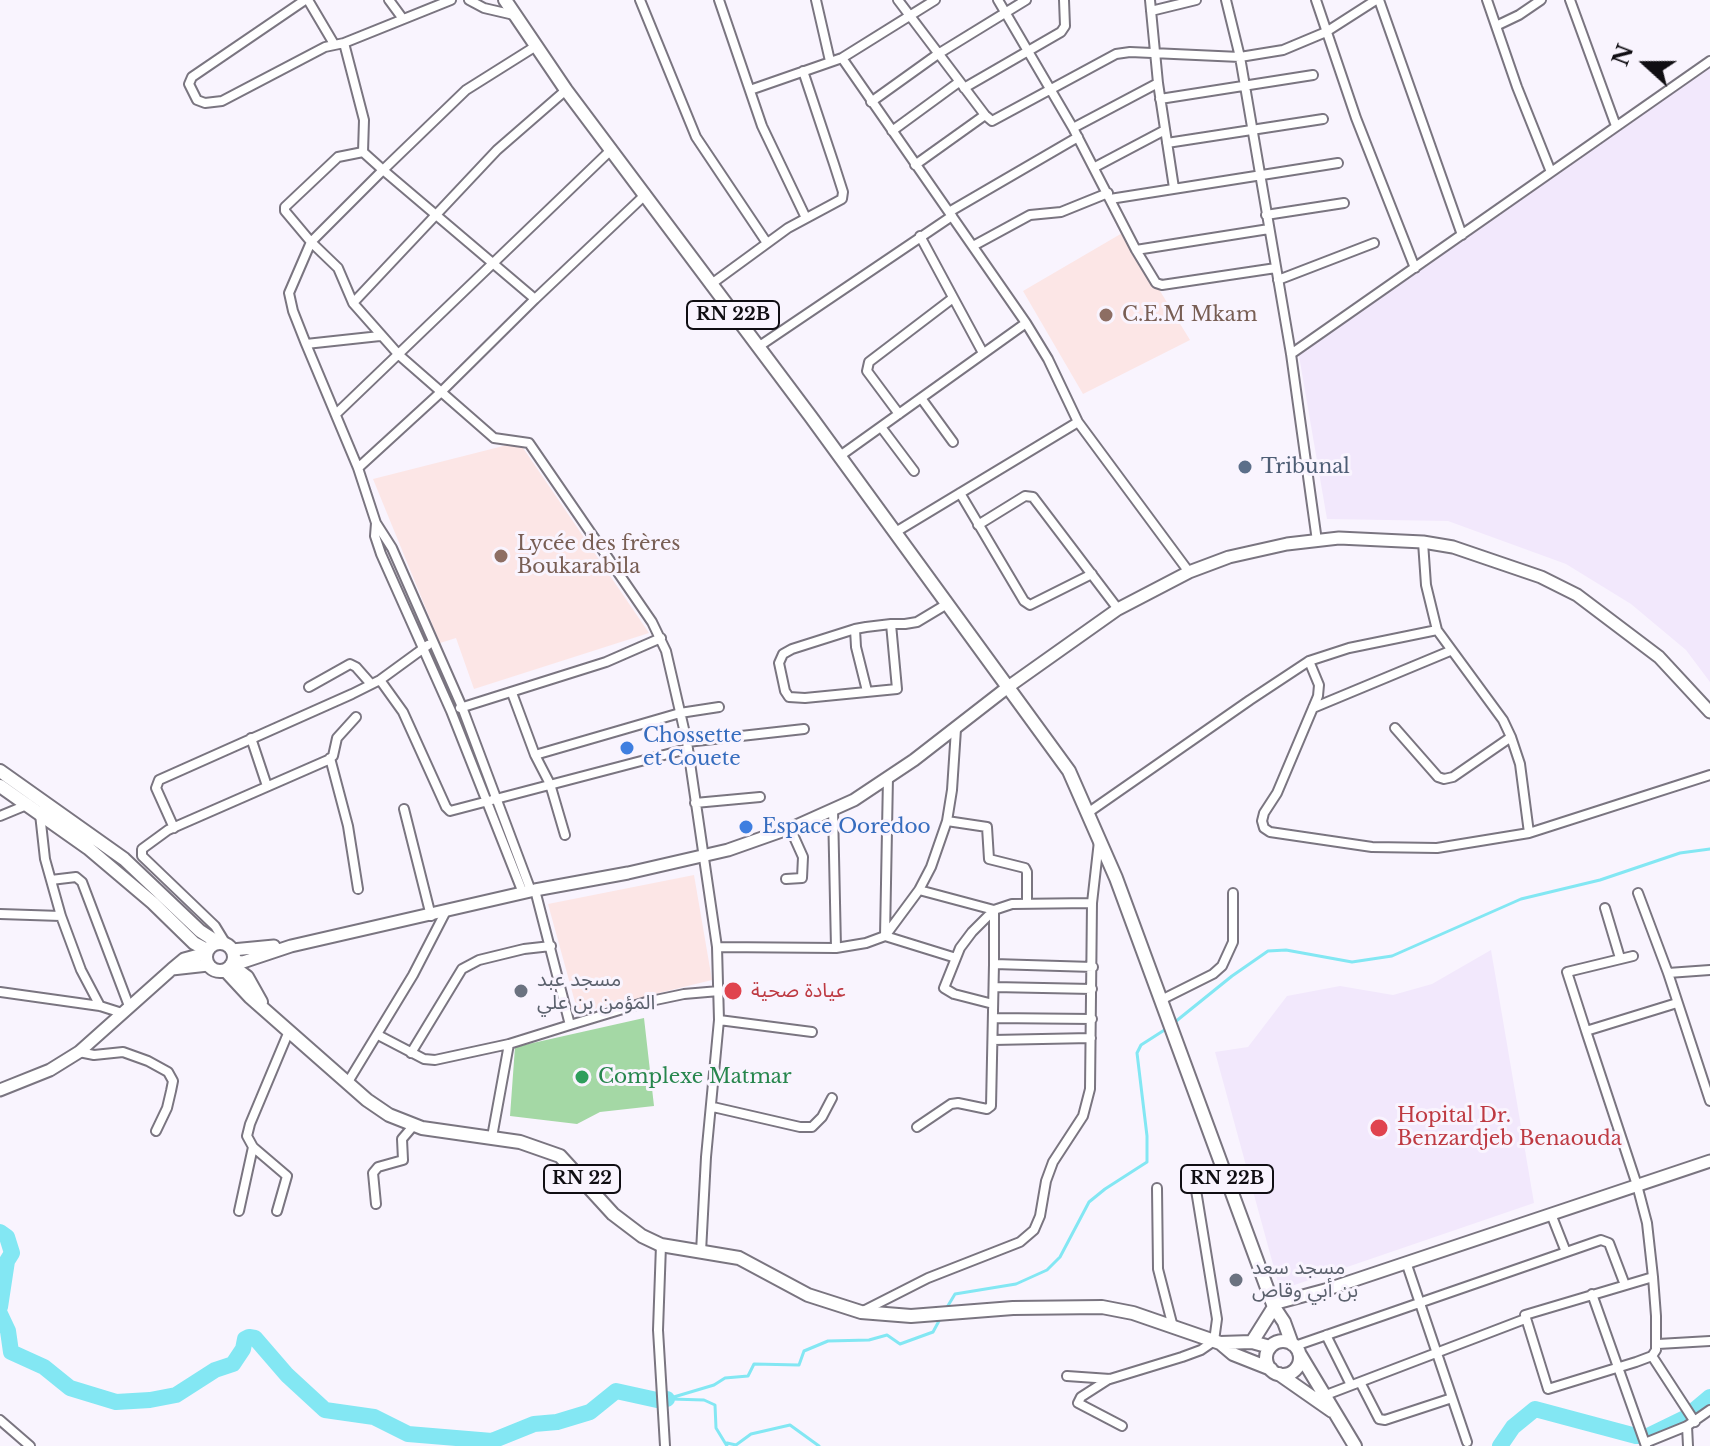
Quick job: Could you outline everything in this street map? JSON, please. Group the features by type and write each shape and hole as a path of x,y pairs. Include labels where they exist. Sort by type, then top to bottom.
{"main road":[{"name":"RN 22B","path":"505,0 566,90 840,456 1069,771 1089,812 1164,1006 1273,1306 1295,1347"},
{"path":"0,1090 50,1070 79,1052 184,959 221,956 243,962 291,946 530,891 728,850 790,828 854,800 1118,609 1189,572 1229,557 1287,544 1339,538 1423,542 1453,547 1541,577 1577,595 1659,657 1710,712"},
{"name":"RN 22","path":"0,771 31,800 40,814 200,931 221,956 247,977 268,1011 389,1115 414,1125 520,1142 560,1156 613,1214 642,1236 661,1245 719,1252 739,1258 808,1295 861,1312 911,1316 1013,1308 1102,1307 1133,1313 1217,1342 1233,1354 1275,1372 1337,1416"},
{"name":"RN 22","path":"0,786 31,800 124,859 175,915"},
{"path":"1252,1342 1273,1306 1710,1161"},
{"name":"RN 22B","path":"1271,1346 1268,1324 1273,1306"},
{"path":"1281,1341 1295,1347 1299,1363 1293,1371 1275,1372 1266,1356 1271,1346 1281,1341"},
{"name":"RN 22","path":"1217,1342 1252,1342 1271,1346"},
{"name":"RN 22","path":"1295,1347 1355,1446"}],"street":[{"path":"334,44 306,0 192,77 189,84 197,100 205,103 222,101 334,44 344,43 451,0"},
{"path":"389,0 403,19"},
{"path":"469,0 484,8 514,15"},
{"path":"640,0 696,137 767,243"},
{"path":"719,0 762,126 806,218"},
{"path":"816,0 830,61"},
{"path":"898,0 989,120 995,121 1116,54 1240,57 1283,50 1326,32 1378,0 1462,235"},
{"path":"750,90 842,58 935,0"},
{"path":"998,0 1095,167 1156,283 1162,285 1276,268"},
{"path":"871,102 938,54 1026,0"},
{"path":"892,131 962,85 1029,52 1061,32 1065,26 1064,0"},
{"path":"1150,0 1160,99 1174,188"},
{"path":"1151,11 1196,0"},
{"path":"1226,0 1240,57 1291,354 1317,541"},
{"path":"1316,0 1356,118 1415,268"},
{"path":"1487,0 1551,172"},
{"path":"1496,26 1541,0"},
{"path":"1570,0 1616,126"},
{"path":"344,43 364,120 363,152 535,299"},
{"path":"492,800 462,707 392,548 376,523 358,468 293,311 289,293 311,242 383,170 466,90 536,46"},
{"path":"842,58 1026,323 1048,359 1078,422 1189,572"},
{"path":"1291,354 1710,61"},
{"path":"710,285 767,243 840,201 843,192 803,71"},
{"path":"1160,99 1313,75"},
{"path":"1073,128 1158,83"},
{"path":"353,303 497,150 566,90"},
{"path":"915,165 985,115"},
{"path":"1167,143 1323,119"},
{"path":"1095,167 1165,130"},
{"path":"758,347 950,214 1078,137"},
{"path":"336,414 612,149"},
{"path":"363,152 338,157 286,204 285,211 338,268 353,303 399,355 494,438 529,443 661,638 671,669 687,745 717,947 719,1020 701,1252"},
{"path":"973,246 1030,215 1061,212 1109,196 1338,163"},
{"path":"358,468 646,194"},
{"path":"1266,215 1344,203"},
{"path":"1136,250 1269,229"},
{"path":"920,236 983,353"},
{"path":"1278,280 1374,243"},
{"path":"899,414 867,371 869,362 953,298"},
{"path":"840,456 1026,323"},
{"path":"306,344 380,336"},
{"path":"921,398 953,442"},
{"path":"894,533 1078,422"},
{"path":"881,427 914,471"},
{"path":"960,493 1024,601 1030,605 1092,574"},
{"path":"978,525 1025,496 1033,497 1118,609"},
{"path":"376,523 375,536 381,554 530,891 551,946 570,1025"},
{"path":"1423,542 1426,585 1437,630 1503,720 1511,737 1520,764 1529,833"},
{"path":"891,624 897,689 794,698 785,691 779,663 783,654 855,629 891,624 917,622 947,604"},
{"path":"855,629 856,647 867,691"},
{"path":"1089,812 1309,661 1349,648 1437,630"},
{"path":"451,711 606,662 661,638"},
{"path":"174,828 156,783 376,682 434,643"},
{"path":"1313,708 1450,651"},
{"path":"1309,661 1319,685 1313,708 1277,793 1264,813 1264,828 1270,832 1372,847 1437,848 1529,833 1710,775"},
{"path":"309,687 350,664 376,682 403,712 446,807 455,811 687,745 804,729"},
{"path":"512,693 535,755 550,784 565,835"},
{"path":"535,755 680,713 719,707"},
{"path":"356,717 337,738 330,758 348,826 358,889"},
{"path":"1395,728 1438,777 1444,779 1453,777 1511,737"},
{"path":"717,947 836,948 885,936 919,890 931,867 947,821 956,729"},
{"path":"251,738 267,786"},
{"path":"221,956 215,926 142,856 142,849 157,836 330,758"},
{"path":"885,936 888,777"},
{"path":"695,803 760,797"},
{"path":"0,816 31,800"},
{"path":"404,809 431,916"},
{"path":"833,809 836,948"},
{"path":"40,814 45,859 61,916 81,970 100,1006"},
{"path":"947,821 987,827 989,859 1025,868 1027,904"},
{"path":"786,879 802,878 803,857 790,828"},
{"path":"861,1312 928,1278 1020,1242 1034,1230 1053,1162 1076,1128 1087,1106 1090,1089 1092,903 1099,837"},
{"path":"0,992 126,1009 82,882 76,877 51,880"},
{"path":"919,890 994,910"},
{"path":"1164,1006 1222,966 1233,942 1233,893"},
{"path":"1638,893 1706,1074 1710,1101"},
{"path":"993,1004 946,992 944,988 956,958 972,932 994,910 1012,904 1092,903"},
{"path":"1605,908 1620,958"},
{"path":"917,1127 951,1104 987,1109 991,1106 994,910"},
{"path":"348,1082 413,975 445,913"},
{"path":"0,914 61,916"},
{"path":"885,936 956,958"},
{"path":"411,1053 462,969 479,960 551,946"},
{"path":"1633,956 1567,972 1647,1223 1653,1277 1658,1344 1652,1356 1548,1389 1526,1314 1653,1277"},
{"path":"994,964 1093,967"},
{"path":"1668,973 1710,970"},
{"path":"994,987 1092,989"},
{"path":"378,1035 411,1053 435,1060 509,1044 646,1002 719,991"},
{"path":"1586,1031 1677,1003"},
{"path":"993,1018 1092,1019"},
{"path":"719,1020 812,1032"},
{"path":"277,1211 288,1178 248,1140 250,1124 289,1031"},
{"path":"993,1040 1091,1038"},
{"path":"492,1137 509,1044"},
{"path":"79,1052 94,1055 123,1052 168,1072 173,1081 171,1091 156,1131"},
{"path":"713,1107 812,1127 822,1117 832,1098"},
{"path":"376,1204 373,1173 378,1167 403,1160 402,1139 414,1125"},
{"path":"239,1211 253,1147"},
{"path":"1122,1426 1078,1403 1081,1397 1110,1379 1217,1342 1217,1319 1195,1184"},
{"path":"1157,1188 1158,1269 1173,1327"},
{"path":"1551,1214 1566,1252"},
{"path":"1295,1347 1606,1240 1625,1285"},
{"path":"661,1245 658,1330 665,1446"},
{"path":"1406,1262 1467,1442"},
{"path":"1592,1294 1644,1440 1710,1410"},
{"path":"1326,1395 1525,1319"},
{"path":"1326,1335 1379,1419 1385,1420 1452,1398"},
{"path":"1658,1344 1710,1341"},
{"path":"1652,1356 1690,1419 1688,1446"},
{"path":"1067,1376 1110,1379"},
{"path":"0,1420 30,1446"}],"shaded area":[{"path":"1710,65 1710,682 1686,650 1631,604 1566,564 1448,521 1327,519 1298,350"},
{"name":"C.E.M Mkam","path":"1124,232 1190,340 1083,394 1023,291"},
{"name":"Lycée des frères Boukarabila","path":"519,442 649,633 474,689 456,638 440,643 373,479"},
{"path":"694,875 712,980 578,1013 548,904"},
{"name":"Hopital Dr. Benzardjeb Benaouda","path":"1491,950 1534,1203 1280,1290 1215,1052 1248,1047 1287,996 1340,986 1393,995 1432,984"}],"green space":[{"name":"Complexe Matmar","path":"644,1018 654,1106 600,1112 577,1124 510,1116 515,1047"}],"waterway":[{"path":"1175,1022 1268,951 1286,950 1352,962 1392,956 1521,899 1600,880 1680,853 1710,849"},
{"path":"946,1309 955,1294 1016,1284 1047,1270 1060,1257 1089,1202 1147,1162 1137,1053 1141,1045 1166,1029"},
{"path":"0,1232 7,1237 12,1253 7,1261 0,1307"},
{"path":"0,1314 8,1331 11,1352 44,1367 70,1388 116,1402 176,1395 215,1370 233,1364 243,1349 245,1339 249,1337 255,1338 287,1375 325,1410 374,1417 408,1434 492,1441 534,1424 557,1422 590,1412 616,1391 657,1400 667,1399"},
{"path":"667,1399 714,1385 725,1378 748,1376 754,1364 799,1365 804,1351 828,1341 869,1340 887,1335 900,1344 933,1332 940,1319"},
{"path":"1500,1446 1513,1427 1535,1409 1636,1436 1648,1436 1685,1418 1710,1397"},
{"path":"671,1399 704,1400 715,1405 716,1428 727,1446"},
{"path":"727,1443 736,1445 751,1434 790,1425 819,1446"}],"place":[{"name":"C.E.M Mkam","path":"1106,315"},
{"name":"Tribunal","path":"1245,467"},
{"name":"Lycée des frères Boukarabila","path":"501,556"},
{"name":"Chossette et Couete","path":"627,748"},
{"name":"Espace Ooredoo","path":"746,827"},
{"name":"مسجد عبد المؤمن بن علي","path":"521,991"},
{"name":"عيادة صحية","path":"733,991"},
{"name":"Complexe Matmar","path":"582,1077"},
{"name":"Hopital Dr. Benzardjeb Benaouda","path":"1379,1128"},
{"name":"مسجد سعد بن أبي وقاص","path":"1236,1280"}]}
